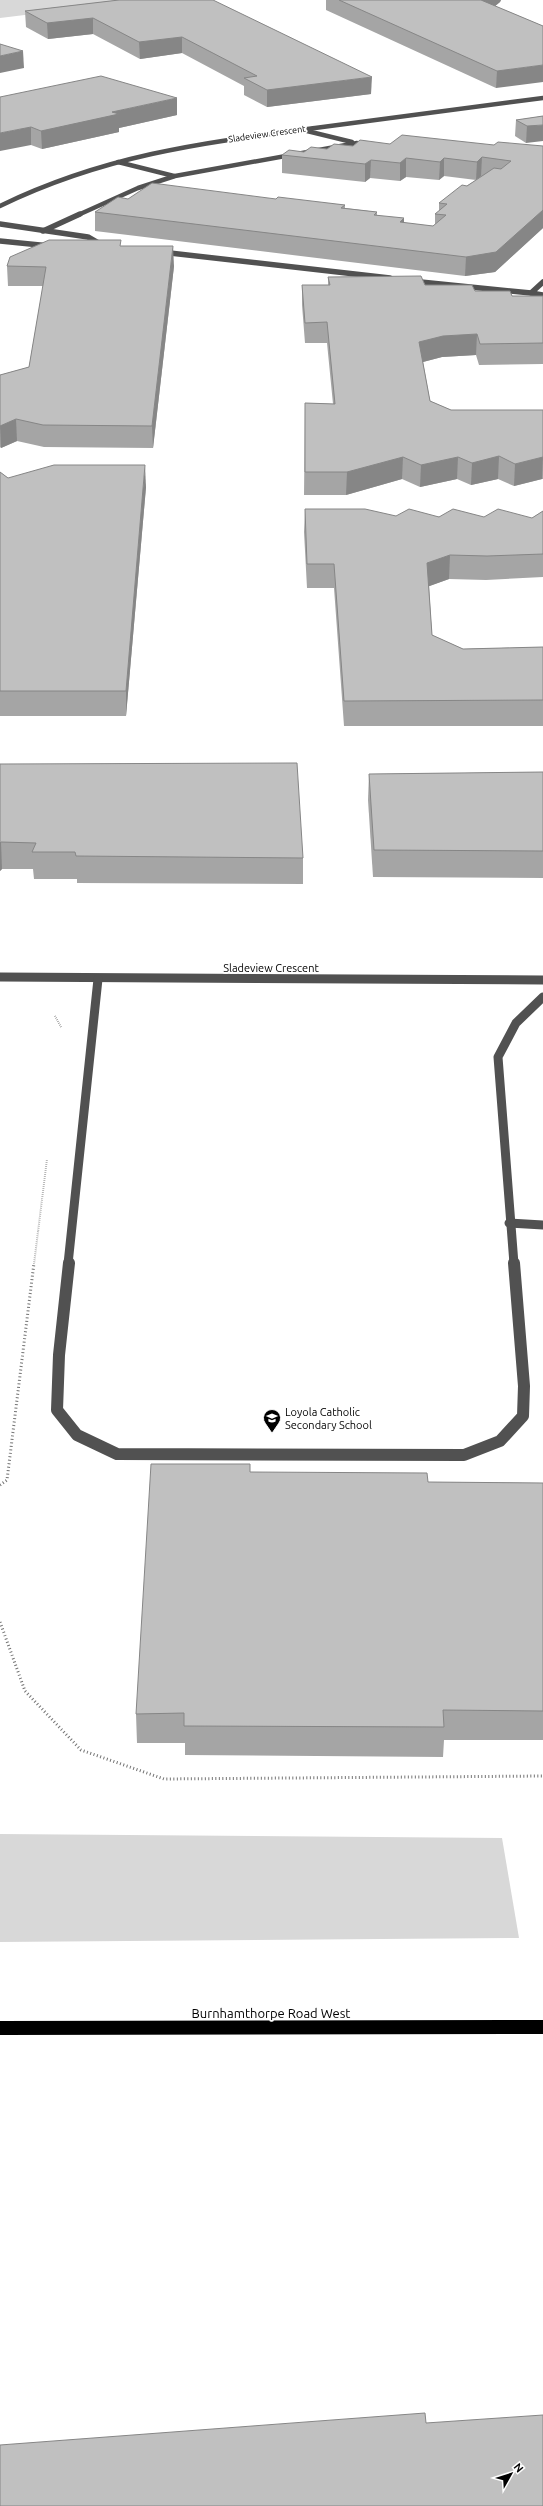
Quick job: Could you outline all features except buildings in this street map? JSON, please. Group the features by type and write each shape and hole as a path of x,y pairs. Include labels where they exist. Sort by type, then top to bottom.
{"main road":[{"name":"Burnhamthorpe Road West","path":"0,2028 543,2027"}],"street":[{"name":"Sladeview Crescent","path":"0,206 48,183 116,162 192,145 543,98"},
{"path":"299,130 364,144"},
{"path":"43,231 138,188 175,176 357,143"},
{"path":"116,162 175,176"},
{"path":"0,224 88,237 100,244"},
{"path":"0,240 58,247"},
{"path":"86,246 100,244 108,245"},
{"path":"155,251 398,279"},
{"path":"406,280 543,295"},
{"path":"531,293 543,282"},
{"name":"Sladeview Crescent","path":"0,977 98,979 543,980"},
{"path":"98,979 59,1355 57,1410 77,1436 117,1454 464,1455 500,1440 523,1416 524,1386 509,1223 498,1057 516,1023 543,997"},
{"path":"509,1223 543,1225"}],"path":[{"path":"55,1016 62,1028"},
{"path":"0,1485 7,1480 47,1157"},
{"path":"0,1622 25,1691 81,1750 164,1779 543,1776"}],"shaded area":[{"path":"0,0 148,0 0,18"},
{"path":"0,1834 502,1838 519,1938 0,1942"}],"place":[{"name":"Loyola Catholic Secondary School","path":"272,1433"}]}
